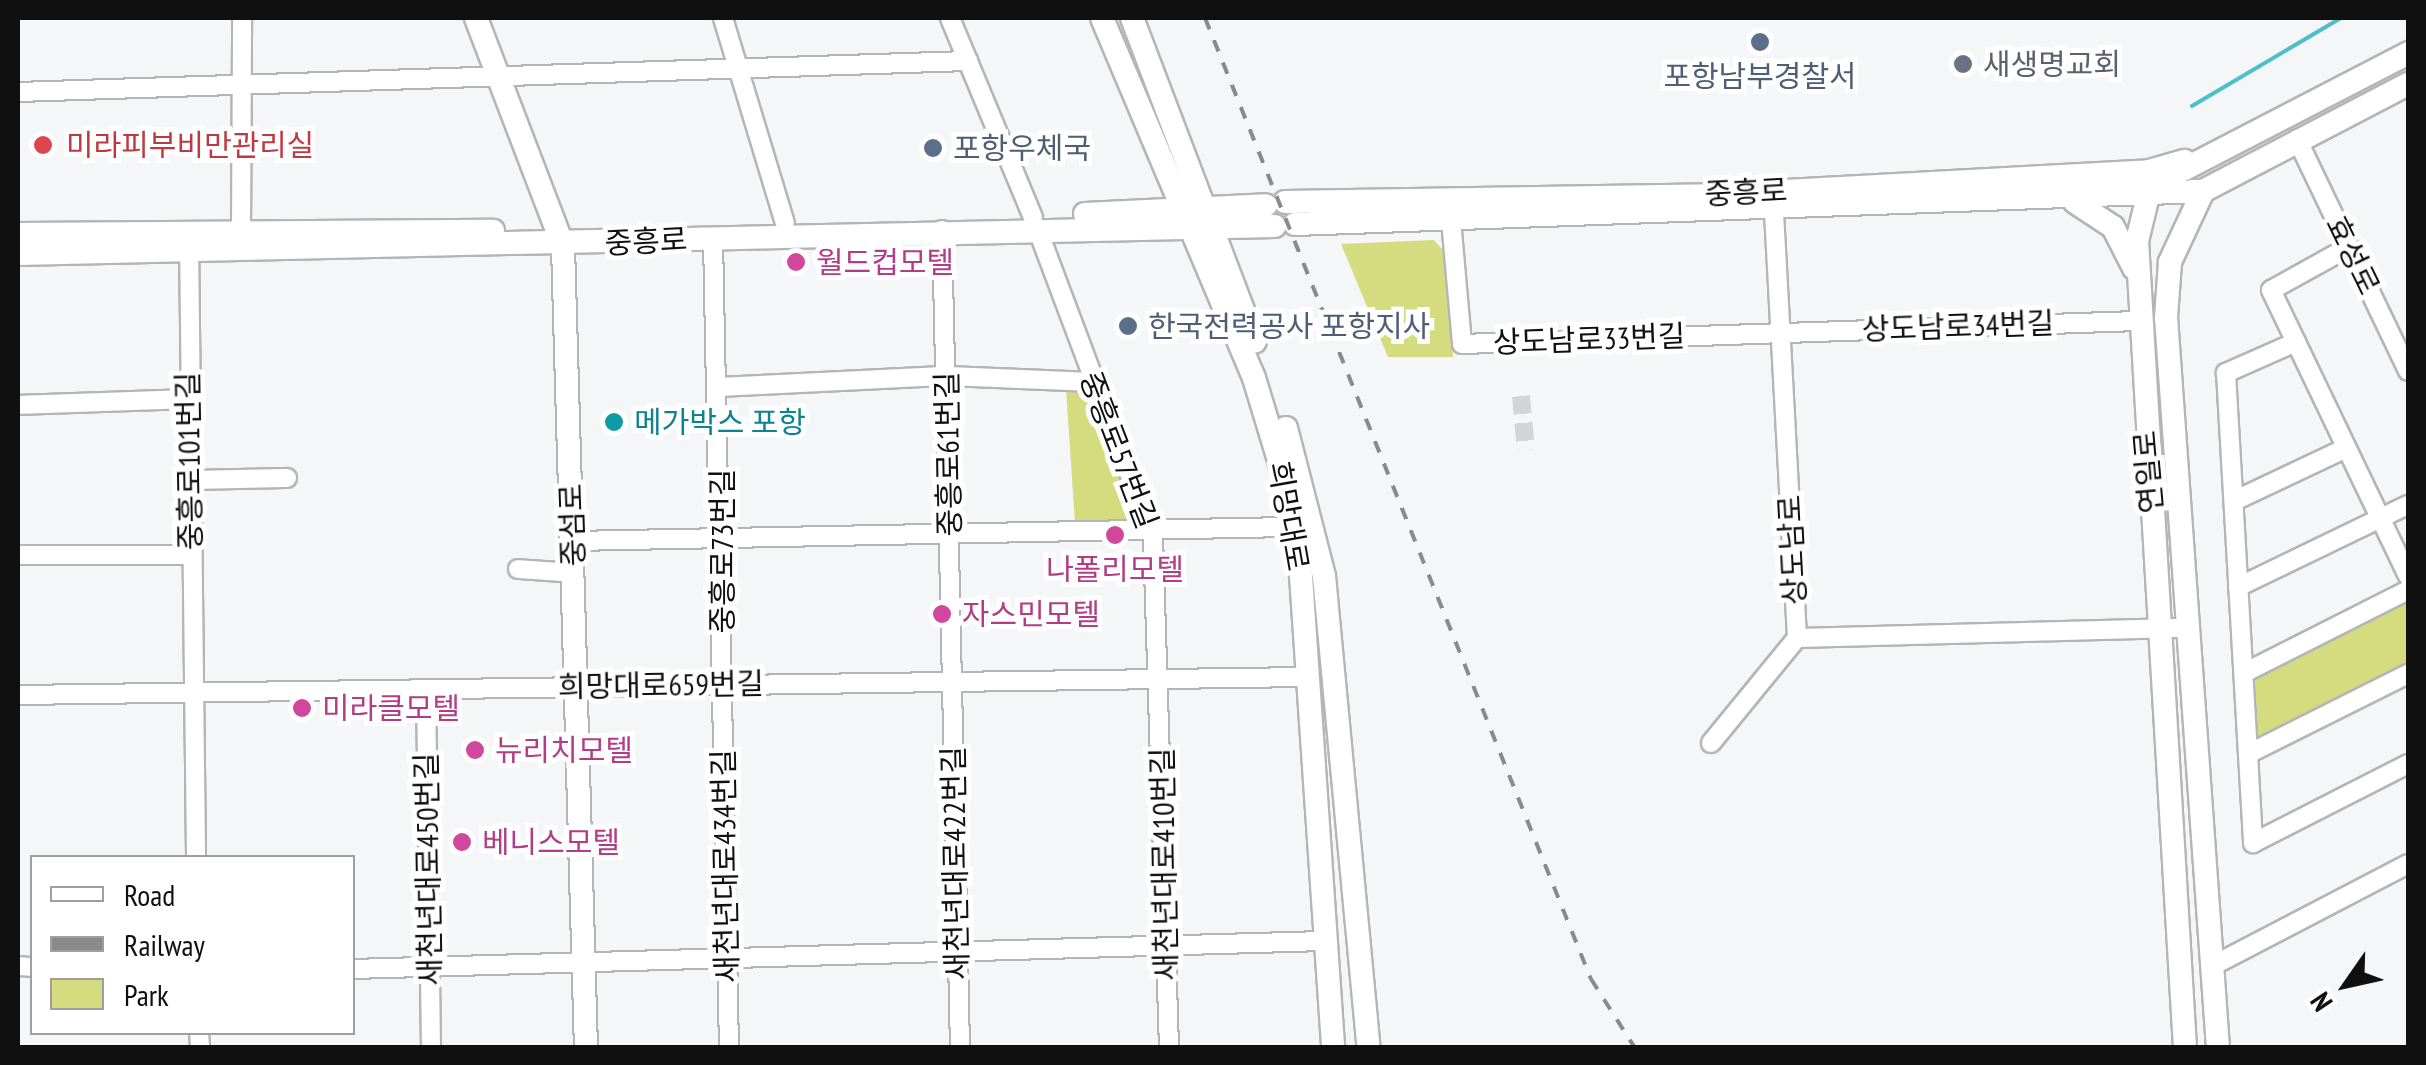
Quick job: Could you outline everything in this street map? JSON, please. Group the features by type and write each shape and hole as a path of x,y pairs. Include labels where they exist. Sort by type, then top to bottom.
{"main road":[{"name":"중섬로","path":"476,18 561,238 574,573 574,686 588,962 586,1048"},
{"name":"희망대로","path":"1102,18 1200,218 1312,510 1369,1048"},
{"name":"희망대로","path":"1132,18 1273,430 1292,527 1333,1048"},
{"path":"2137,196 2204,156 2408,52"},
{"path":"2204,191 2296,139 2408,84"},
{"name":"중흥로","path":"1280,214 1451,220 1774,200 2098,173 2204,156"},
{"path":"2098,173 2137,196 2166,318"},
{"name":"중흥로","path":"18,254 188,242 240,232 561,238 785,223 1035,222 1774,200 2062,198 2204,191"},
{"name":"연일로","path":"2204,191 2170,262 2166,318 2216,964 2218,1048"},
{"path":"2062,198 2113,226 2136,272"},
{"name":"중흥로","path":"18,234 188,242 713,238 942,230 1035,222"},
{"name":"연일로","path":"2143,222 2136,272 2136,321 2161,630 2185,1048"}],"street":[{"path":"240,232 242,18"},
{"path":"723,18 785,223"},
{"name":"중흥로57번길","path":"950,18 1035,222 1153,536 1160,681"},
{"path":"18,92 968,61"},
{"name":"효성로","path":"2296,139 2408,372"},
{"name":"상도남로","path":"1774,200 1796,638 2187,628"},
{"name":"상도남로33번길","path":"1451,220 1462,344 1781,331"},
{"name":"중흥로61번길","path":"942,230 953,678"},
{"name":"중흥로73번길","path":"713,238 724,534 722,685"},
{"name":"중흥로101번길","path":"188,242 188,480 196,855"},
{"path":"2349,248 2270,290 2408,576"},
{"name":"상도남로34번길","path":"1781,331 2136,321"},
{"path":"2296,342 2226,373 2253,842 2408,764"},
{"path":"719,387 948,376 1093,382"},
{"path":"18,405 188,398"},
{"path":"2234,501 2346,448"},
{"path":"188,480 288,478"},
{"path":"2238,587 2408,505"},
{"path":"572,541 724,534 1153,536 1292,527"},
{"path":"18,555 190,555"},
{"path":"518,569 574,573"},
{"path":"2244,673 2408,590"},
{"path":"1710,743 1796,638"},
{"path":"2248,754 2408,674"},
{"name":"희망대로659번길","path":"18,695 953,678 1160,681 1305,677"},
{"name":"새천년대로422번길","path":"953,678 954,951 960,1048"},
{"name":"새천년대로410번길","path":"1160,681 1170,1048"},
{"name":"새천년대로434번길","path":"722,685 730,1048"},
{"name":"새천년대로450번길","path":"426,690 431,1048"},
{"path":"2216,964 2408,864"},
{"path":"355,968 1324,940"}],"green space":[{"path":"1434,240 1448,256 1453,357 1388,357 1341,244"},
{"path":"1088,387 1144,521 1075,523 1066,389"},
{"path":"2408,602 2408,665 2256,742 2255,676"}],"waterway":[{"path":"2192,106 2341,18"}],"tunnel":[{"path":"1521,396 1526,450"}],"railway":[{"path":"1205,18 1591,979 1635,1048"}],"place":[{"name":"포항남부경찰서","path":"1760,42"},
{"name":"새생명교회","path":"1963,64"},
{"name":"미라피부비만관리실","path":"43,145"},
{"name":"포항우체국","path":"933,148"},
{"name":"월드컵모텔","path":"796,262"},
{"name":"한국전력공사 포항지사","path":"1128,326"},
{"name":"메가박스 포항","path":"614,422"},
{"name":"나폴리모텔","path":"1115,535"},
{"name":"자스민모텔","path":"942,614"},
{"name":"미라클모텔","path":"302,708"},
{"name":"뉴리치모텔","path":"475,750"},
{"name":"베니스모텔","path":"462,842"}]}
